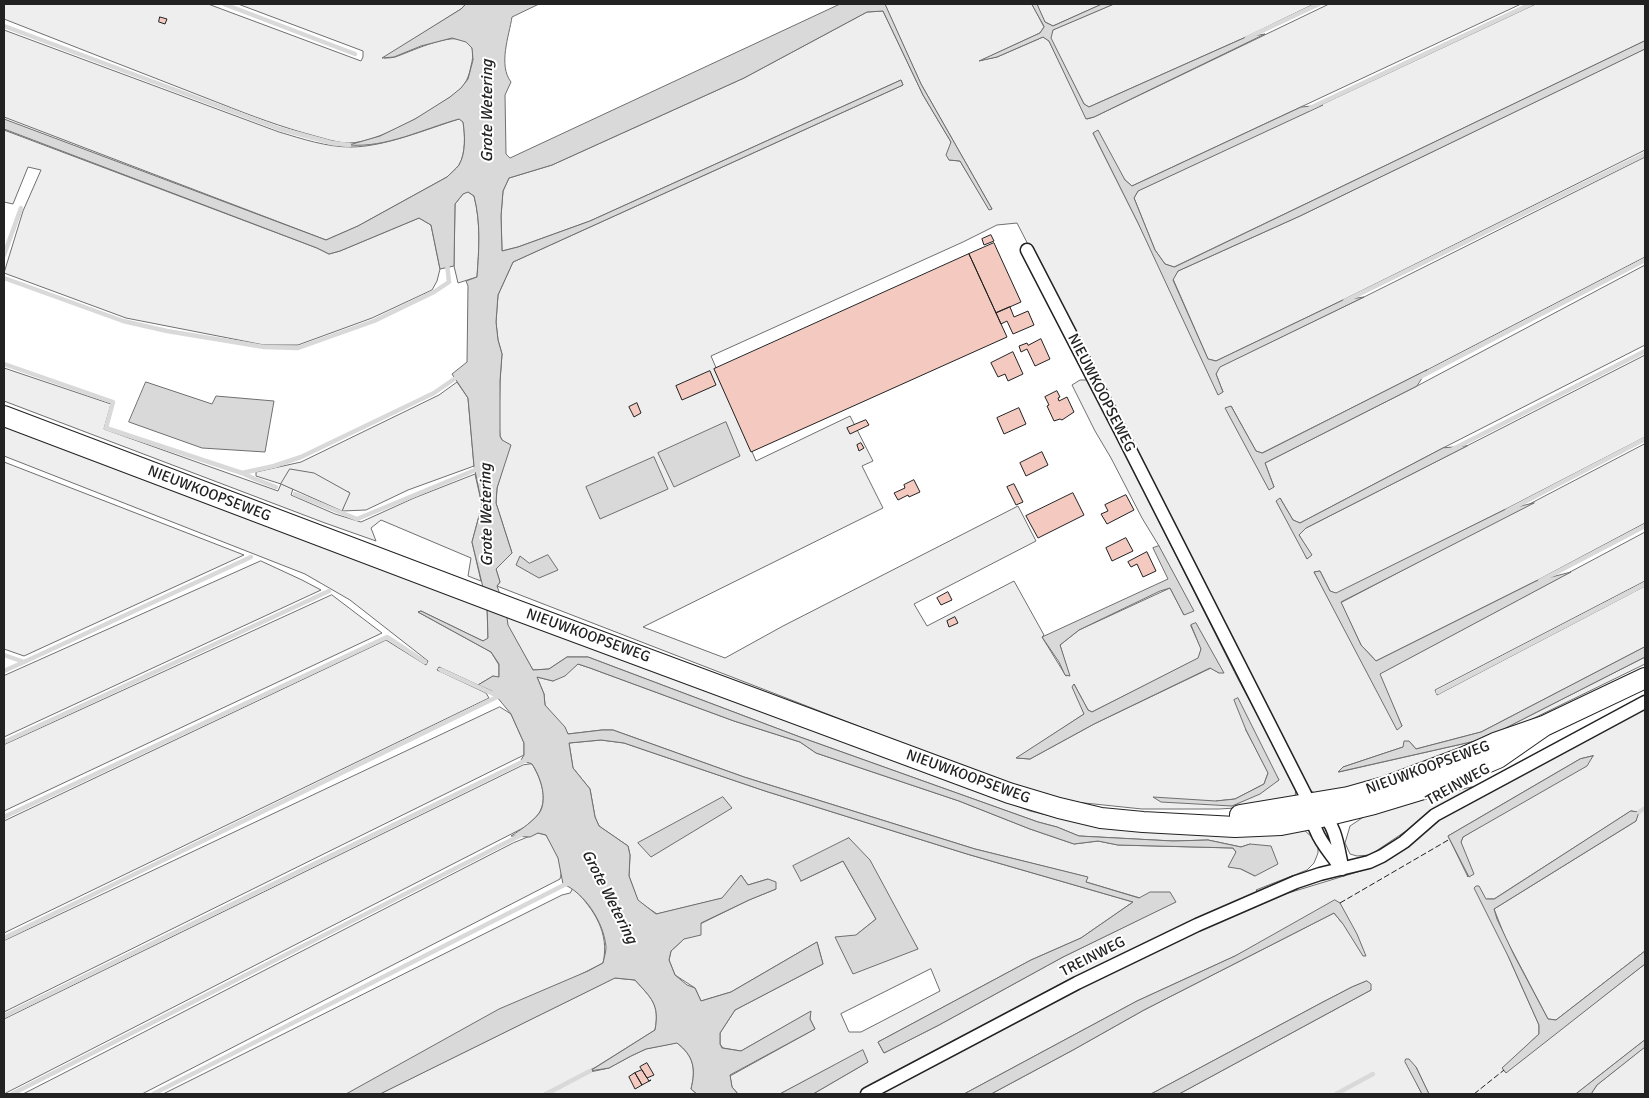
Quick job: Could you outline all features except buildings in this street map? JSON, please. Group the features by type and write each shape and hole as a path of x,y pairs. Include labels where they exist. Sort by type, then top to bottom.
{"main road":[{"name":"NIEUWKOOPSEWEG","path":"4,416 516,610 1009,793 1101,818 1235,827 1281,824 1315,813 1374,804 1430,787 1498,758 1544,726 1645,678"}],"street":[{"name":"NIEUWKOOPSEWEG","path":"1027,250 1315,813"},
{"name":"TREINWEG","path":"868,1094 1134,955 1197,925 1296,882 1369,862 1382,856 1404,842 1435,815 1645,702"},
{"path":"1315,813 1322,844 1342,869"}],"shaded area":[{"path":"4,4 208,4 361,61 363,51 238,4 466,4 384,58 395,57 445,40 458,39 468,42 473,50 467,80 460,89 447,99 390,132 361,142 349,143 302,133 255,117 4,19"},
{"path":"885,4 1032,4 1044,27 1040,33 982,60 997,57 1043,37 1049,41 1087,119 1329,4 1521,4 1132,186 1125,180 1093,133 1223,392 1216,374 1219,367 1645,157 1645,257 1262,453 1256,451 1231,406 1274,487 1265,463 1417,386 1645,265 1645,345 1300,523 1293,520 1280,498 1307,559 1311,555 1299,535 1306,528 1645,355 1645,437 1336,594 1330,591 1320,571 1314,572 1402,726 1379,674 1645,532 1645,581 1435,690 1437,695 1645,586 1645,647 1481,732 1416,749 1409,741 1403,747 1343,767 1339,772 1484,739 1645,657 1645,664 1434,764 1321,796 1311,791 1298,770 1017,223 997,225 711,356 756,461 850,416 873,461 862,466 883,508 643,627 725,658 783,626 1018,506 1036,541 914,604 927,626 1014,581 1044,635 1042,637 1066,676 1069,675 1060,645 1079,630 1170,588 1184,615 1159,546 1142,518 1072,385 1080,380 1088,380 1238,679 1296,787 1295,798 1285,805 1219,809 1142,809 1075,802 1017,786 497,586 500,582 496,569 512,553 496,503 497,488 502,471 502,440 499,422 502,354 496,322 498,295 513,262 903,85 901,80 590,221 502,251 501,216 503,191 509,178 552,165 744,78 867,12 883,11 923,95 951,142 949,160 960,161 989,209 992,209 921,84","holes":["1191,626 1219,673 1211,668 1094,724 1030,759 1017,758 1084,714 1074,684 1088,710 1092,712 1199,658 1201,649","1246,730 1279,780 1232,806 1216,801 1235,799 1264,784 1268,773"]},
{"path":"1037,4 1102,4 1053,26 1045,22"},
{"path":"1114,4 1314,4 1246,37 1089,107 1084,104 1050,38 1053,30"},
{"path":"1536,4 1645,4 1645,41 1174,267 1165,264 1155,250 1134,198 1138,191"},
{"path":"4,30 279,132 324,144 351,147 377,144 459,119 463,121 464,126 463,155 459,165 447,177 358,226 326,240 4,117"},
{"path":"1645,49 1645,150 1216,361 1208,359 1173,279 1178,271 1300,216"},
{"path":"4,130 329,254 419,218 431,225 440,269 437,281 432,290 372,318 298,345 264,345 126,318 4,273 23,211 41,170 28,167 13,204 4,202"},
{"path":"468,192 474,196 478,216 477,277 458,283 454,266 455,204 463,194"},
{"path":"4,368 111,404 104,429 278,491 281,484 256,476 256,472 301,462 439,395 457,382 468,398 474,466 408,490 366,510 342,511 349,492 282,484 293,489 291,495 335,514 361,522 414,498 475,474 482,505 472,542 481,581 468,576 471,558 381,520 371,528 376,541 4,401"},
{"path":"4,424 487,604 488,639 483,641 421,611 418,612 491,652 499,665 499,678 493,676 478,685 439,667 437,670 486,693 489,698 4,933 4,821 386,640 426,665 428,661 350,600 305,574 4,456"},
{"path":"1645,444 1645,523 1536,581 1376,661 1361,645 1341,603"},
{"path":"4,462 244,555 24,656 4,649"},
{"path":"290,469 314,473 350,493 342,511 281,484"},
{"path":"261,561 321,590 4,737 4,676"},
{"path":"332,595 382,633 4,811 4,745"},
{"path":"506,611 1030,811 1092,826 1144,831 1303,829 1318,845 1318,853 1314,863 1307,870 1256,890 1267,901 1367,869 1386,861 1411,844 1438,820 1645,708 1645,951 1556,1020 1548,1019 1505,937 1494,909 1636,821 1638,812 1631,811 1494,899 1487,899 1509,958 1539,1025 1539,1034 1503,1068 1505,1072 1645,964 1645,1040 1576,1094 1429,1094 1416,1067 1417,1084 1422,1094 1179,1094 1371,990 1367,981 1323,1002 1151,1094 991,1094 1144,1010 1334,913 1343,924 1340,903 1235,956 1137,1001 964,1094 813,1094 868,1062 834,1066 780,1094 738,1094 732,1087 730,1076 815,1029 810,1019 810,1012 741,1051 723,1048 720,1044 720,1033 735,1010 823,964 817,942 731,992 701,1001 695,988 675,975 669,960 671,951 700,924 776,889 768,879 748,885 741,875 723,898 657,914 638,901 629,876 630,855 628,846 599,826 595,817 590,789 573,768 569,743 601,740 624,743 765,791 967,854 1133,902 1081,938 1031,960 878,1042 884,1053 1063,957 1175,902 1140,898 1086,882 1087,877 975,849 744,777 613,730 568,734 545,705 544,694 537,677 553,681 578,664 734,721 800,742 816,753 959,801 1074,844 1098,841 1118,845 1233,848 1241,869 1255,876 1250,844 1241,847 1208,840 1173,841 1079,836 800,737 588,657 567,657 549,669 533,670 507,625","holes":["1593,756 1463,837 1461,842 1468,877 1448,836 1580,759","849,838 918,949 856,935 876,919 843,861 801,881","931,969 940,991 861,1032 849,1032 841,1014"]},
{"path":"500,707 511,714 524,743 524,755 4,1012 4,941"},
{"path":"532,764 542,786 543,804 540,812 525,827 4,1094 4,1019 523,765"},
{"path":"1472,787 1370,855 1357,856 1350,854 1345,843 1350,826 1368,814"},
{"path":"538,833 546,835 555,850 561,867 560,879 142,1094 23,1094 513,843"},
{"path":"573,888 594,913 602,932 605,952 603,963 351,1092 346,1094 163,1094 562,895 570,893"},
{"path":"615,978 635,980 650,997 656,1014 655,1030 596,1067 543,1094 380,1094"},
{"path":"677,1043 687,1053 692,1063 691,1089 697,1094 549,1094 590,1072 609,1068 646,1049"},
{"path":"1645,1047 1645,1094 1591,1094 1597,1085"}],"water":[{"name":"Grote Wetering","path":"466,4 539,4 512,17 507,41 505,67 511,82 505,95 506,154 510,158 840,4 885,4 921,84 992,209 989,210 960,161 949,160 946,155 951,142 923,95 883,11 867,12 744,78 552,165 509,178 503,191 501,216 502,251 590,221 901,80 903,85 513,262 498,295 496,322 502,354 500,436 502,440 511,445 497,488 496,503 512,553 496,569 500,582 497,586 506,611 508,625 533,670 549,669 567,657 588,657 800,737 1079,836 1173,841 1208,840 1241,847 1250,844 1271,846 1278,864 1255,876 1241,869 1228,867 1236,852 1233,848 1118,845 1098,841 1074,844 959,801 816,753 800,742 734,721 578,664 565,676 553,681 537,677 544,694 545,705 565,727 568,734 613,730 744,777 975,849 1088,877 1086,882 1139,898 1150,892 1170,892 1176,902 1063,957 884,1053 878,1042 1031,960 1081,938 1133,902 967,854 765,791 624,743 601,740 569,743 573,768 590,789 595,817 599,826 628,846 630,855 629,876 638,900 656,914 722,898 741,875 748,885 768,879 776,882 776,889 701,923 701,935 684,939 671,951 669,960 675,975 687,985 695,988 701,1001 731,992 817,942 823,964 735,1010 720,1033 722,1048 741,1051 811,1011 810,1019 815,1029 730,1075 732,1087 738,1094 697,1094 691,1089 692,1063 687,1053 677,1043 646,1049 609,1068 590,1071 655,1030 656,1014 650,997 635,980 615,978 380,1094 346,1094 499,1009 603,963 606,951 602,928 592,910 579,894 563,884 558,858 546,835 538,833 530,837 511,836 528,824 539,813 543,804 543,792 538,774 532,764 521,760 524,755 524,743 511,714 492,691 478,685 493,676 499,677 499,664 491,652 418,612 421,611 483,641 488,638 487,604 472,542 482,505 474,466 468,398 452,374 467,362 468,286 466,281 477,277 479,236 474,196 468,192 463,194 455,204 454,266 440,269 431,225 419,218 329,254 4,129 4,119 326,240 358,226 447,177 459,165 464,150 464,138 463,122 459,119 391,141 377,144 349,145 380,136 415,119 461,88 468,79 473,60 472,48 466,42 452,38 421,46 394,57 382,58 461,9"},
{"path":"1032,4 1037,4 1045,22 1053,26 1102,4 1114,4 1053,30 1051,38 1084,104 1089,107 1246,37 1265,34 1094,117 1086,119 1049,41 1043,37 997,57 979,61 1040,33 1044,27"},
{"path":"1645,41 1645,49 1300,216 1178,271 1173,280 1208,359 1216,361 1343,300 1364,297 1220,367 1216,374 1223,392 1218,395 1138,223 1093,133 1098,130 1125,180 1132,186 1301,107 1323,105 1138,191 1134,198 1155,250 1165,264 1174,267"},
{"path":"1427,370 1417,386 1265,463 1274,487 1269,490 1225,408 1231,406 1256,451 1262,453"},
{"path":"146,382 212,404 216,396 274,401 265,452 202,448 129,422"},
{"path":"726,422 740,456 674,487 658,453"},
{"path":"1467,446 1306,528 1299,535 1312,555 1307,559 1276,501 1280,498 1293,520 1300,523 1443,448"},
{"path":"654,457 668,489 600,519 586,487"},
{"path":"1534,503 1341,602 1361,645 1376,661 1536,581 1571,572 1380,674 1402,726 1397,730 1314,572 1320,571 1330,591 1336,593 1504,510"},
{"path":"1159,546 1194,611 1184,615 1170,588 1079,630 1060,645 1070,676 1065,675 1059,662 1042,637 1168,579 1153,548"},
{"path":"548,555 558,570 539,578 516,565 520,556 529,563"},
{"path":"1196,623 1224,673 1219,673 1210,668 1094,724 1030,759 1016,758 1084,714 1072,687 1074,684 1088,710 1092,712 1198,658 1201,649 1191,625"},
{"path":"1645,647 1645,657 1484,739 1338,772 1343,767 1403,747 1404,741 1409,741 1416,749 1481,732"},
{"path":"1238,698 1279,780 1260,794 1232,806 1161,802 1153,797 1216,801 1235,799 1264,784 1268,773 1246,730 1234,700"},
{"path":"1593,756 1587,766 1463,837 1461,842 1474,874 1469,877 1448,836 1580,759"},
{"path":"723,797 732,808 651,857 638,843"},
{"path":"1631,811 1639,812 1636,821 1494,909 1514,955 1548,1019 1556,1020 1645,951 1645,964 1506,1073 1502,1068 1539,1034 1539,1025 1509,958 1474,888 1479,886 1486,899 1494,899"},
{"path":"849,838 870,860 918,949 853,974 835,937 856,935 876,919 843,861 801,881 793,866"},
{"path":"1335,900 1340,903 1357,934 1366,956 1363,956 1334,913 1144,1010 991,1094 964,1094 1137,1001 1235,956"},
{"path":"1367,981 1371,984 1371,990 1179,1094 1151,1094 1323,1002"},
{"path":"1645,1040 1645,1047 1597,1085 1591,1094 1576,1094"},
{"path":"863,1050 868,1062 813,1094 780,1094"},
{"path":"1406,1059 1409,1059 1416,1067 1429,1094 1422,1094 1405,1062"}],"waterway":[{"path":"224,4 355,54"},
{"path":"1247,38 1319,4"},
{"path":"1310,108 1531,4"},
{"path":"4,26 280,129 332,143 349,145"},
{"path":"1345,301 1645,154"},
{"path":"4,255 21,208"},
{"path":"1420,377 1645,260"},
{"path":"4,278 123,321 167,331 264,347 298,348 374,321 434,292 449,282 447,263"},
{"path":"1453,449 1645,351"},
{"path":"4,364 113,402 106,428 242,473 274,466 301,457 434,393 460,375"},
{"path":"1507,511 1645,439"},
{"name":"Grote Wetering","path":"295,494 357,519 475,470 477,467"},
{"path":"242,473 276,487"},
{"path":"1540,581 1645,526"},
{"path":"4,655 24,662 251,557"},
{"path":"1438,692 1645,584"},
{"path":"4,742 329,591"},
{"path":"4,817 387,637 425,662"},
{"path":"4,671 24,662"},
{"path":"441,670 498,696"},
{"path":"4,938 502,696"},
{"path":"4,1016 528,759"},
{"path":"1639,812 1645,808"},
{"path":"12,1094 523,834"},
{"path":"153,1094 568,883"},
{"path":"546,1094 590,1071"},
{"path":"1336,1094 1373,1074"}],"fence":[{"path":"1340,903 1450,839"},
{"path":"1474,1094 1504,1070"}]}
